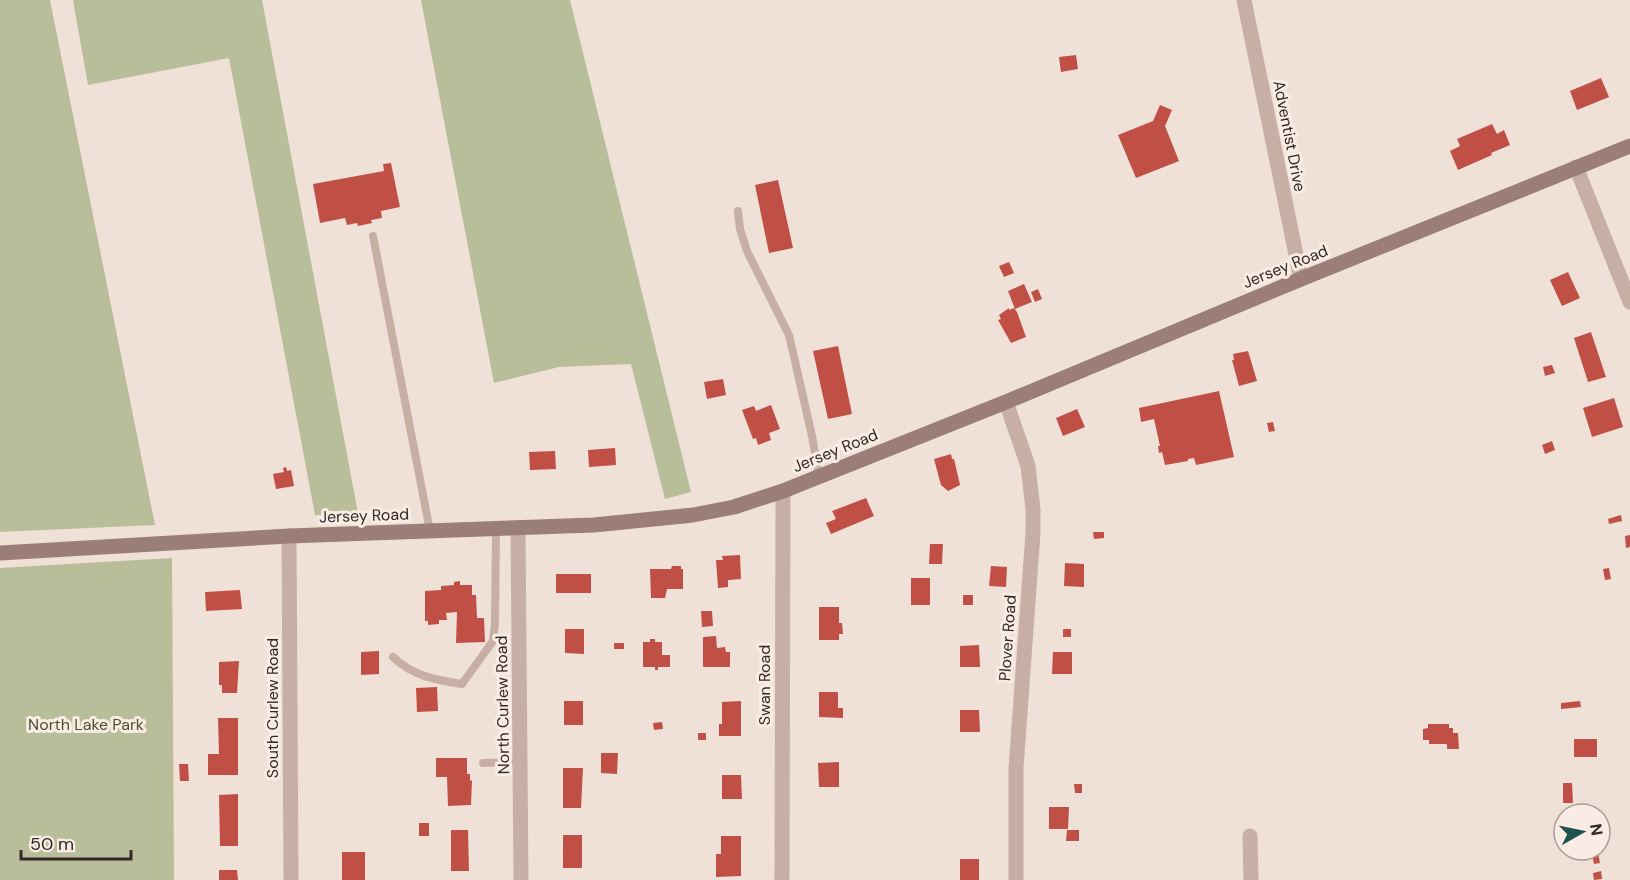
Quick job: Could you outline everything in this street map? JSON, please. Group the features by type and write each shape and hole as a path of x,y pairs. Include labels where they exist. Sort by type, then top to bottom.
{"street":[{"name":"Adventist Drive","path":"1244,0 1301,279"},
{"name":"Jersey Road","path":"0,553 289,536 594,525 693,515 734,507 783,491 1006,402 1301,279 1630,146"},
{"path":"1576,167 1630,302"},
{"name":"Plover Road","path":"1006,402 1028,466 1033,509 1016,768 1016,880"},
{"name":"Swan Road","path":"782,880 783,491"},
{"name":"North Curlew Road","path":"518,529 521,880"},
{"name":"South Curlew Road","path":"289,536 291,880"},
{"path":"1250,836 1251,880"}],"lane":[{"path":"738,211 740,229 747,251 789,335 813,436 819,476"},
{"path":"373,236 430,531"},
{"path":"393,657 402,666 425,678 462,684 493,641 496,529"},
{"path":"483,762 521,762"}],"green space":[{"path":"0,0 50,0 155,525 0,532"},
{"path":"73,0 262,0 358,513 315,515 229,58 88,85"},
{"path":"421,0 570,0 691,492 665,499 631,364 559,367 494,383"},
{"name":"North Lake Park","path":"172,558 174,880 0,880 0,568"}],"building":[{"path":"1076,55 1078,69 1061,72 1059,57"},
{"path":"1601,78 1609,97 1577,110 1570,91"},
{"path":"1160,105 1172,110 1165,126 1179,161 1136,178 1118,135 1153,121"},
{"path":"1492,124 1497,134 1504,130 1510,145 1458,170 1450,151 1460,146 1457,139"},
{"path":"391,163 400,207 381,211 382,218 358,226 357,223 347,225 345,218 320,223 313,184 384,171 383,164"},
{"path":"778,180 793,248 769,253 755,185"},
{"path":"1009,262 1014,273 1004,277 999,266"},
{"path":"1568,272 1580,298 1562,306 1550,280"},
{"path":"1024,284 1032,302 1015,309 1008,291"},
{"path":"1038,289 1042,299 1035,302 1031,292"},
{"path":"1009,308 1009,310 1014,308 1017,312 1026,337 1011,343 998,320 1001,319 999,315"},
{"path":"1591,332 1606,377 1588,382 1574,338"},
{"path":"838,346 852,414 828,419 813,351"},
{"path":"1248,351 1257,381 1239,386 1232,360 1234,360 1233,354"},
{"path":"1552,365 1555,373 1545,376 1543,367"},
{"path":"723,379 726,395 707,399 704,382"},
{"path":"1219,391 1234,457 1196,465 1194,458 1165,465 1162,452 1159,453 1158,446 1160,446 1154,419 1141,422 1139,408"},
{"path":"1614,398 1623,427 1592,437 1583,408"},
{"path":"771,405 780,429 769,433 771,440 758,445 756,438 753,439 742,410 754,406 756,411"},
{"path":"1077,409 1085,427 1063,436 1056,418"},
{"path":"1273,422 1275,431 1269,432 1267,423"},
{"path":"1552,441 1555,450 1545,454 1542,445"},
{"path":"615,448 616,465 589,467 588,450"},
{"path":"555,451 556,469 530,470 529,452"},
{"path":"951,454 960,485 948,491 941,485 934,459"},
{"path":"286,467 287,471 291,470 294,486 276,489 273,474 284,472 283,468"},
{"path":"866,498 874,516 831,534 826,523 836,519 832,511"},
{"path":"1621,515 1622,521 1609,524 1608,519"},
{"path":"1093,532 1104,532 1104,538 1094,539"},
{"path":"1630,535 1630,547 1626,548 1625,536"},
{"path":"930,544 943,544 942,564 929,564"},
{"path":"740,555 741,579 728,580 728,587 718,588 716,560 723,560 722,556"},
{"path":"1065,563 1084,564 1084,587 1064,586"},
{"path":"672,566 681,566 683,569 683,589 667,589 665,598 651,598 650,569 671,569"},
{"path":"991,566 1007,567 1006,587 989,586"},
{"path":"1609,568 1611,579 1605,580 1603,569"},
{"path":"556,574 591,574 591,593 556,593"},
{"path":"911,578 930,578 930,605 911,605"},
{"path":"460,581 460,585 472,585 472,595 476,595 477,618 484,618 485,642 456,643 457,612 446,613 447,620 439,620 439,624 428,625 428,621 425,621 425,591 441,590 441,586 454,585 454,582"},
{"path":"240,590 242,609 206,611 205,592"},
{"path":"963,595 973,595 973,605 963,605"},
{"path":"819,607 839,607 839,623 842,623 843,634 839,634 839,640 819,640"},
{"path":"701,611 712,611 713,626 702,627"},
{"path":"565,629 584,629 584,654 565,653"},
{"path":"1063,629 1071,629 1071,637 1063,637"},
{"path":"716,636 717,648 725,647 726,652 730,652 730,667 703,667 703,637"},
{"path":"650,639 662,642 662,655 670,655 670,667 658,667 658,670 655,670 655,667 643,667 643,642 650,642"},
{"path":"614,643 624,643 624,649 614,649"},
{"path":"979,645 980,667 960,667 960,646"},
{"path":"379,651 379,674 361,675 361,652"},
{"path":"1053,652 1072,652 1072,674 1052,674"},
{"path":"239,661 237,693 222,693 222,685 219,685 219,662"},
{"path":"437,687 438,711 417,712 416,688"},
{"path":"819,692 838,692 838,708 843,708 843,718 819,717"},
{"path":"564,701 583,701 583,725 564,725"},
{"path":"741,701 741,736 719,736 719,724 722,724 722,702"},
{"path":"1580,701 1581,707 1561,709 1561,703"},
{"path":"960,710 979,710 980,732 960,732"},
{"path":"218,718 238,718 238,775 208,775 208,754 219,754"},
{"path":"662,722 663,729 654,730 653,723"},
{"path":"1428,724 1449,724 1449,728 1453,728 1453,733 1458,733 1459,749 1447,749 1447,744 1429,744 1429,740 1423,740 1423,729 1428,728"},
{"path":"698,733 706,733 706,740 698,740"},
{"path":"1574,739 1597,739 1597,757 1574,757"},
{"path":"601,753 618,753 617,774 601,773"},
{"path":"436,758 467,758 467,774 470,774 470,781 472,780 471,805 448,806 447,777 436,777"},
{"path":"839,762 839,787 819,787 818,763"},
{"path":"179,764 188,764 189,781 180,781"},
{"path":"563,768 583,768 581,808 563,808"},
{"path":"722,775 741,775 742,799 722,799"},
{"path":"1563,783 1572,783 1573,802 1563,802"},
{"path":"1074,784 1082,784 1082,793 1075,793"},
{"path":"238,794 238,846 220,846 219,795"},
{"path":"1049,807 1069,807 1068,829 1049,829"},
{"path":"419,823 429,823 429,836 419,836"},
{"path":"451,830 468,830 469,871 451,871"},
{"path":"1067,830 1079,830 1079,841 1066,841"},
{"path":"563,835 582,835 582,868 563,868"},
{"path":"721,836 741,836 741,876 716,877 716,854 721,854"},
{"path":"342,852 365,852 365,880 342,880"},
{"path":"960,859 979,859 979,880 960,880"},
{"path":"219,870 237,870 238,880 219,880"},
{"path":"1601,871 1602,879 1594,880 1593,873"}]}
